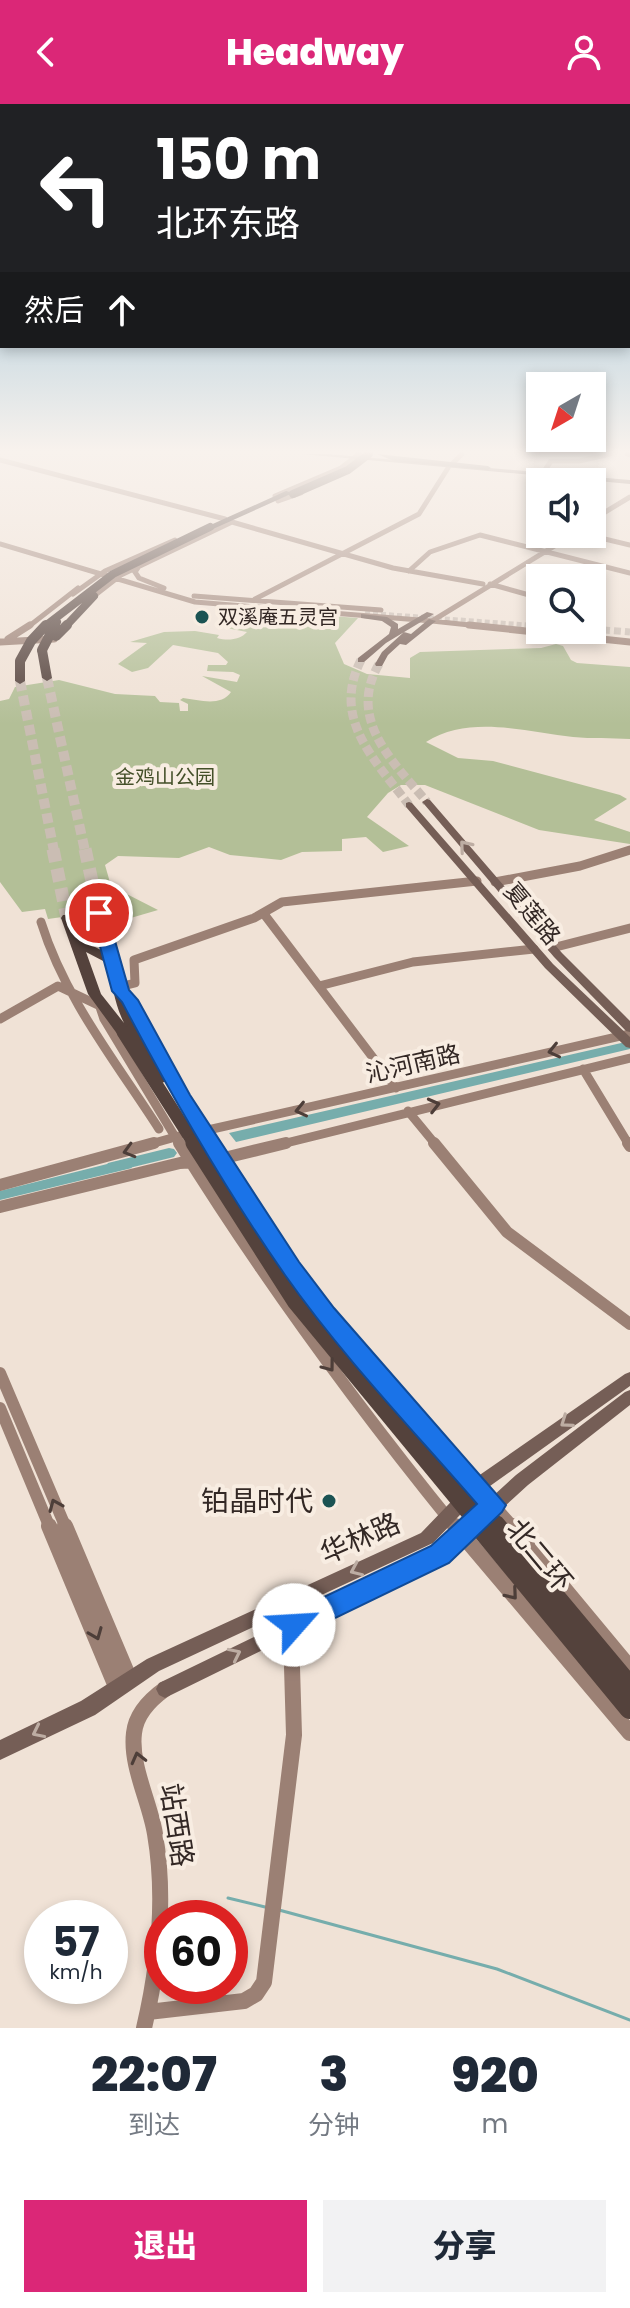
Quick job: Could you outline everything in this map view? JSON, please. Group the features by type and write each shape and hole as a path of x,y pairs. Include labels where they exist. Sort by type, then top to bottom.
{"highway":[{"path":"73,594 25,636 17,649 18,668 33,637 96,582 175,544"},
{"path":"47,678 46,666 42,661 59,620 101,583 178,544"},
{"path":"47,650 62,626 95,598"},
{"name":"北二环","path":"630,1688 304,1297 128,1031 98,1000 68,922 85,930 101,917 128,1031 295,1301 630,1708"},
{"path":"85,966 106,936"},
{"path":"76,942 113,961"}],"main road":[{"path":"5,544 66,564 102,572"},
{"path":"6,544 148,589 213,605 431,617 526,628"},
{"path":"73,594 102,572 170,544"},
{"path":"0,641 59,639 95,598 118,580 182,544"},
{"path":"310,544 409,571 487,584 526,594"},
{"path":"253,600 361,544"},
{"path":"409,571 427,554 452,544"},
{"path":"512,544 630,573"},
{"path":"379,664 431,617 548,548"},
{"path":"66,564 83,573 82,587"},
{"path":"140,566 135,571 138,577 164,588"},
{"path":"118,580 188,595 355,611 179,597"},
{"path":"361,660 393,635 459,603 487,584"},
{"path":"0,641 22,632 72,590 82,587"},
{"path":"188,595 526,628"},
{"path":"459,603 456,610 458,616 478,622"},
{"path":"370,614 395,626 393,635"},
{"path":"22,632 19,636 25,641"},
{"path":"606,639 630,642"},
{"name":"夏莲路","path":"427,802 627,1033 630,1044"},
{"name":"夏莲路","path":"409,805 534,949 627,1033"},
{"path":"495,882 580,866 630,850"},
{"path":"477,881 310,896 282,902 264,914 134,960 135,983 120,989 204,1131 306,1288 630,1668"},
{"path":"264,914 396,1088"},
{"path":"41,922 52,952 91,1022 176,1136 293,1317 447,1516 630,1733"},
{"path":"552,948 630,928"},
{"path":"319,986 413,962 534,949"},
{"path":"0,1019 58,986 98,1000 104,1019 159,1129"},
{"path":"91,1022 104,1019"},
{"name":"沁河南路","path":"0,1185 176,1136 627,1033"},
{"name":"沁河南路","path":"0,1207 193,1161 222,1159 630,1058"},
{"path":"583,1069 630,1146"},
{"path":"408,1111 507,1232 630,1324"},
{"path":"0,1373 124,1684"},
{"name":"华林路","path":"0,1750 88,1708 167,1658 427,1538 477,1486 630,1378"},
{"name":"华林路","path":"165,1689 440,1555 493,1505 630,1396"},
{"path":"0,1408 45,1520 124,1684"},
{"path":"146,2020 251,1999 264,1982 294,1735 292,1667"},
{"name":"站西路","path":"146,2020 161,1928 161,1895 155,1834 134,1733 146,1706 165,1689"}],"green space":[{"name":"金鸡山公园","path":"249,610 358,618 335,643 344,664 367,674 410,678 410,658 420,652 541,648 556,644 563,646 571,660 577,663 630,667 630,739 580,738 479,727 443,734 426,742 458,758 493,761 620,795 627,799 594,820 630,832 630,844 539,830 425,785 401,785 388,793 367,817 409,846 383,852 366,837 342,839 342,851 302,852 281,860 230,855 209,847 179,858 118,856 105,865 111,886 158,910 117,922 112,910 48,919 45,909 22,912 0,882 0,701 9,699 15,687 59,680 115,694 155,696 160,702 179,703 180,711 188,711 188,704 180,700 183,698 222,700 231,692 202,676 237,682 240,675 207,671 208,665 226,665 228,662 218,653 173,645 148,668 132,672 118,664 147,643 130,642 164,632 195,631 219,635 217,638 234,639 247,632 216,626"}],"water":[{"path":"630,1041 630,1049 236,1142 229,1133"},
{"path":"127,1159 132,1168 0,1200 0,1191"}],"waterway":[{"path":"113,1167 169,1153"},
{"path":"228,1898 265,1907"},
{"path":"279,1910 497,1969 630,2020"}],"tunnel":[{"path":"365,613 526,625"},
{"path":"606,630 630,632"},
{"path":"361,660 353,681 351,701 354,720 371,755 409,805"},
{"path":"379,664 370,684 368,703 371,721 388,755 427,802"},
{"path":"47,678 85,851"},
{"path":"20,681 54,851"},
{"path":"53,849 67,918"},
{"path":"85,849 99,913"}],"place":[{"name":"双溪庵五灵宫","path":"202,617"},
{"name":"铂晶时代","path":"329,1501"}],"route":[{"path":"99,913 121,991 129,1000 181,1096 292,1268 327,1314 493,1505 440,1555 294,1625"}]}
